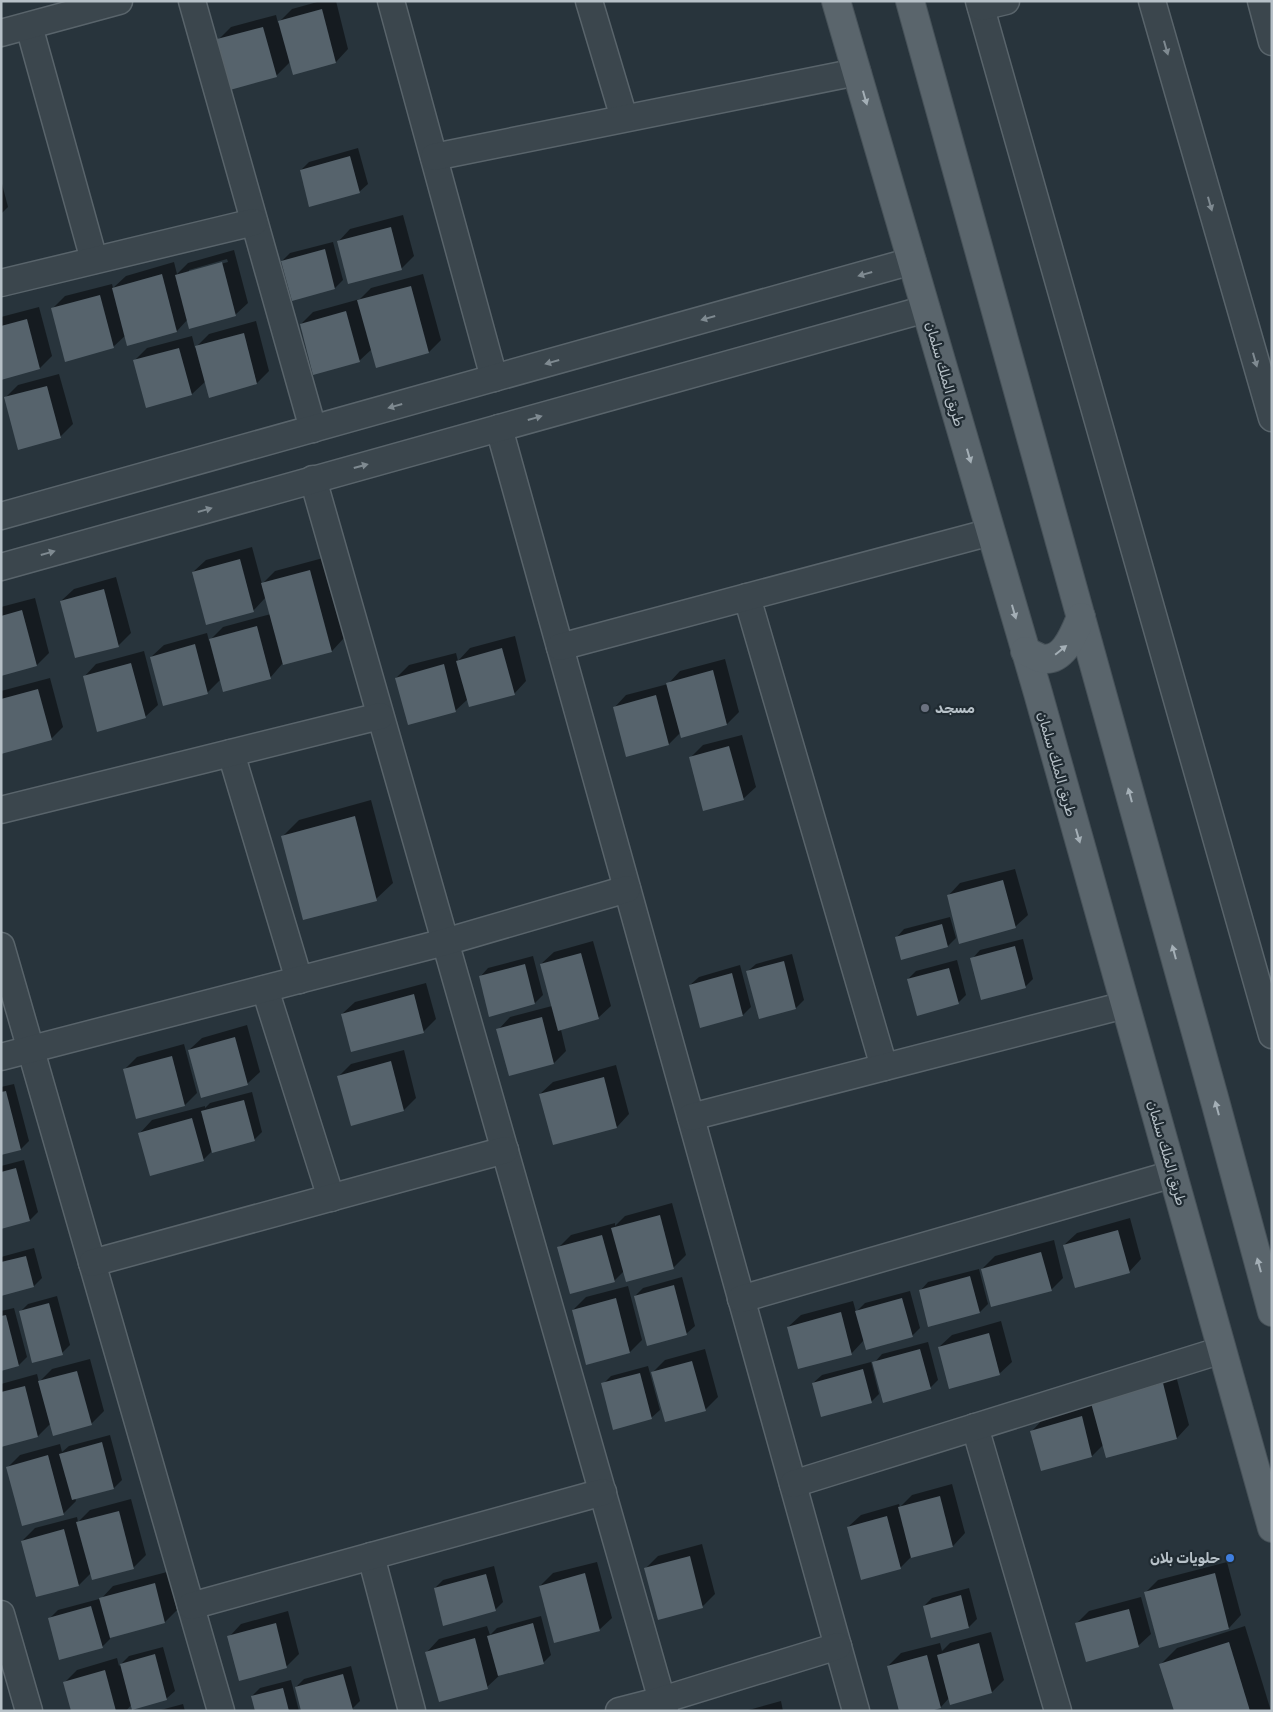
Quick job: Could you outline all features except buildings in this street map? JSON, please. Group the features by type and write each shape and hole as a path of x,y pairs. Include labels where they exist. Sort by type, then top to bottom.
{"main road":[{"name":"طريق الملك سلمان","path":"836,1 1025,651 1272,1528"},
{"path":"910,1 1272,1312"},
{"path":"1025,651 1040,658 1049,658 1061,652 1070,642 1081,618"}],"street":[{"path":"1,33 119,1"},
{"path":"192,1 313,429"},
{"path":"391,1 494,378"},
{"path":"589,1 624,118"},
{"path":"1006,1 980,4 1272,1035"},
{"path":"1152,1 1272,418"},
{"path":"1261,1 1272,42"},
{"path":"28,26 94,260"},
{"path":"434,157 857,72"},
{"path":"1,283 254,222"},
{"path":"1,516 912,261"},
{"path":"1,566 926,308"},
{"path":"499,428 856,1711"},
{"path":"312,479 664,1705"},
{"path":"560,647 991,532"},
{"path":"748,597 884,1067"},
{"path":"1,810 380,716"},
{"path":"231,753 299,980"},
{"path":"1,1057 445,942 627,890"},
{"path":"1,946 221,1711"},
{"path":"265,989 331,1198"},
{"path":"691,1117 1125,1005"},
{"path":"92,1263 505,1150"},
{"path":"742,1299 1173,1174"},
{"path":"793,1484 1222,1350"},
{"path":"975,1427 1058,1711"},
{"path":"191,1606 603,1492"},
{"path":"371,1556 412,1711"},
{"path":"1,1614 29,1711"},
{"path":"619,1711 664,1705 838,1646"}],"place":[{"name":"مسجد","path":"925,708"},
{"name":"حلويات بلان","path":"1230,1558"}]}
